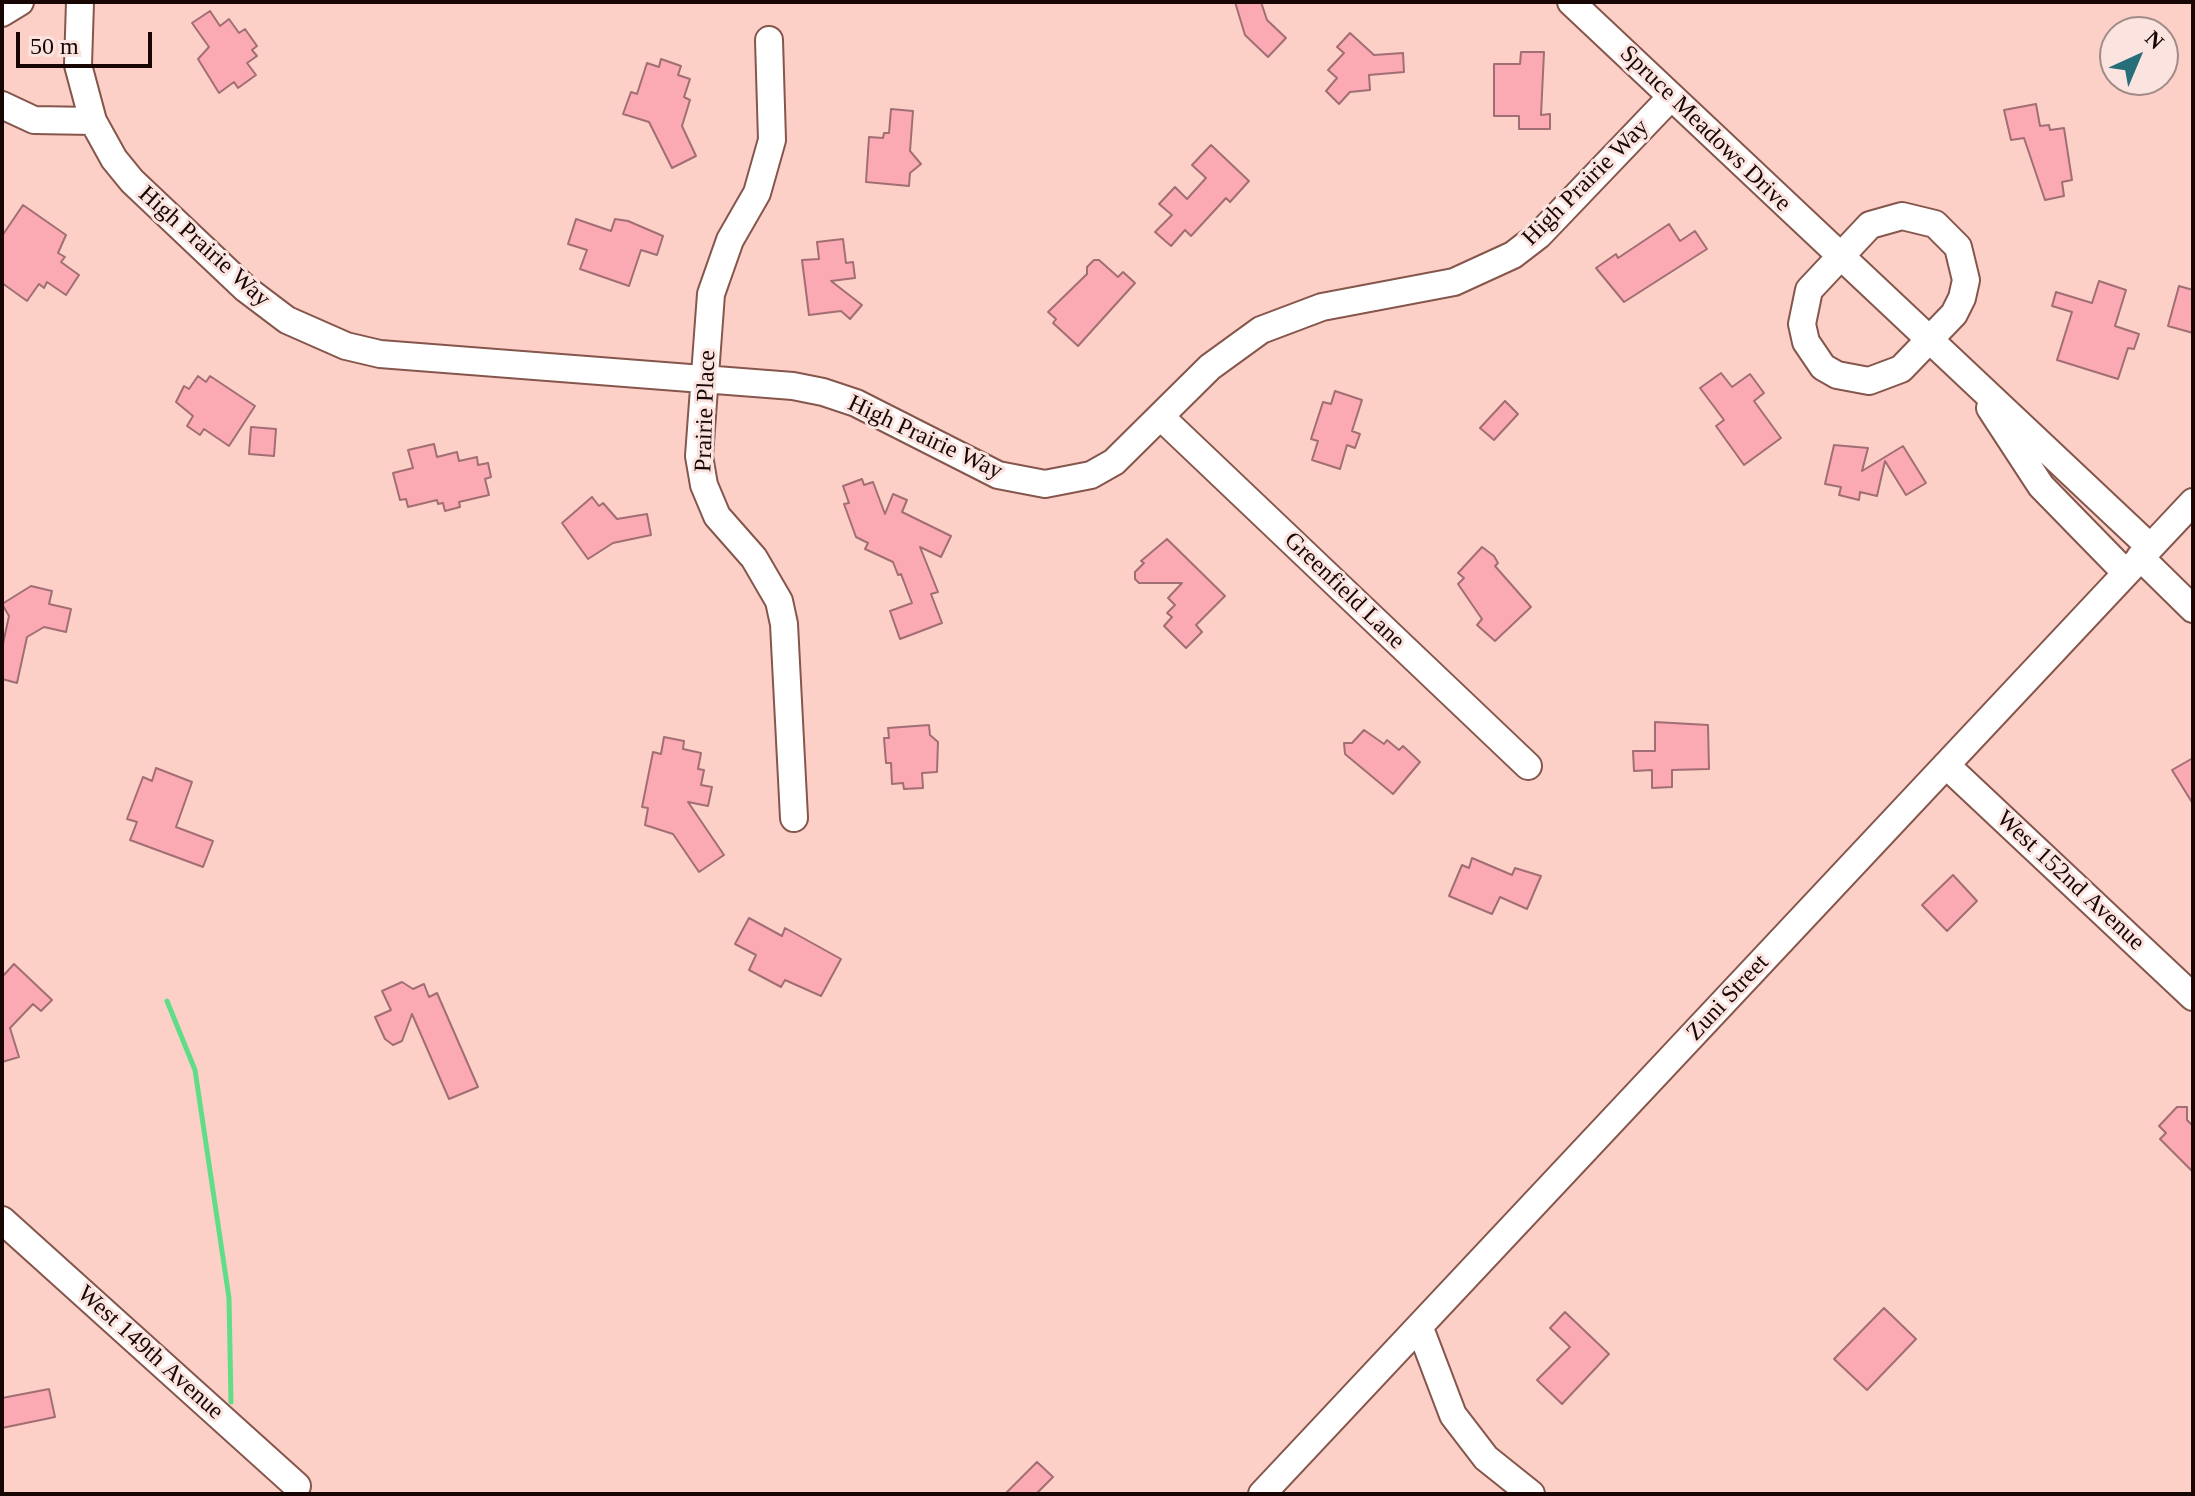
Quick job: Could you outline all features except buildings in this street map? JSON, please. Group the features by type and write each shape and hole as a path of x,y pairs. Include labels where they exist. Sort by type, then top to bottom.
{"street":[{"path":"2,13 20,2"},
{"name":"High Prairie Way","path":"80,2 78,65 93,121 114,159 132,181 262,303 314,335 380,354 704,379 823,392 856,403 998,475 1045,484 1091,475 1114,462 1235,346 1275,324 1322,307 1454,282 1513,255 1539,235 1671,97"},
{"name":"Spruce Meadows Drive","path":"1571,2 1977,388 2041,486 2138,559 2193,609"},
{"name":"Prairie Place","path":"769,40 773,114 770,153 757,193 718,266 711,294 699,456 707,496 729,533 769,579 784,624 794,818"},
{"path":"2,105 19,116 34,120 93,121"},
{"path":"1919,218 1948,234 1964,262 1966,280 1954,314 1928,341 1901,369 1869,381 1852,381 1823,367 1806,342 1802,324 1803,306 1809,290 1859,235 1884,219 1919,218"},
{"name":"Greenfield Lane","path":"1161,417 1528,766"},
{"name":"Zuni Street","path":"1262,1494 2193,502"},
{"name":"West 152nd Avenue","path":"1946,765 2193,997"},
{"name":"West 149th Avenue","path":"2,1220 297,1486"},
{"path":"1416,1330 1423,1336 1453,1415 1486,1458 1531,1494"}],"waterway":[{"path":"167,1001 195,1070 229,1298 231,1402"}]}
